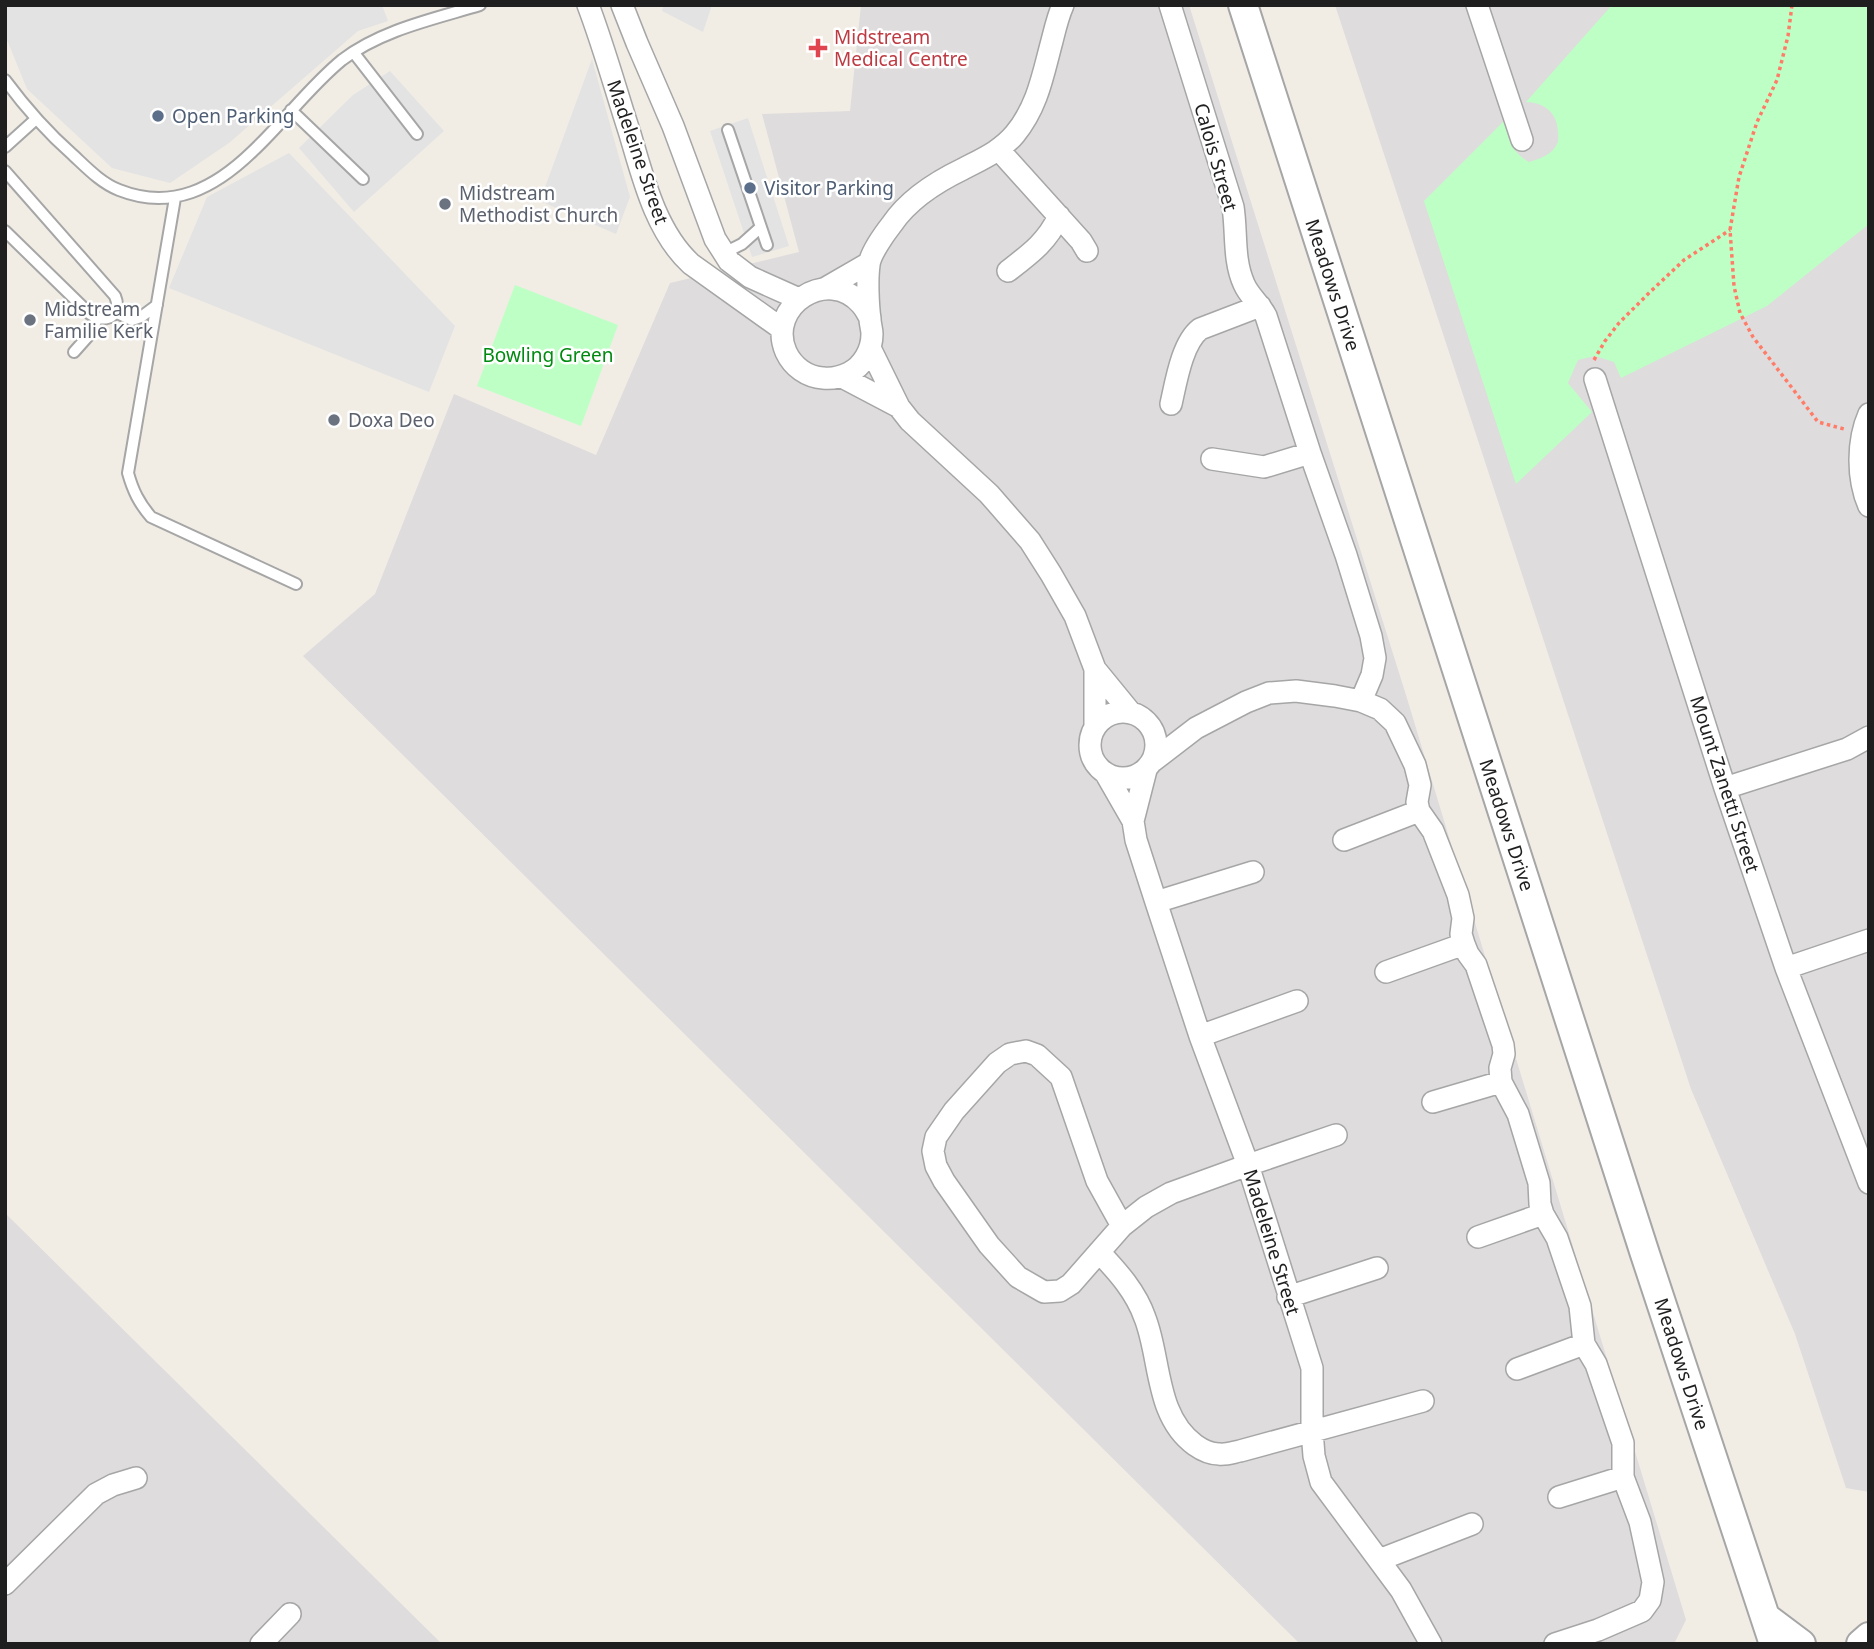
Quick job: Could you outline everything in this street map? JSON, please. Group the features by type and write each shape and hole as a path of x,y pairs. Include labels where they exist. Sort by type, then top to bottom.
{"street":[{"name":"Madeleine Street","path":"588,5 637,159 666,235 680,255 782,329 787,354 794,365 805,373 817,378 842,377 899,407"},
{"name":"Madeleine Street","path":"622,5 673,126 715,239 729,261 750,277 799,299"},
{"path":"824,289 869,263 894,221 930,187 999,150 1014,136 1030,114 1041,87 1055,26 1063,5"},
{"name":"Calois Street","path":"1170,5 1230,198 1240,275 1244,286 1266,316 1371,636 1375,658 1362,701"},
{"name":"Meadows Drive","path":"1243,5 1637,1228 1774,1644"},
{"path":"1477,5 1522,140"},
{"path":"999,150 1087,251"},
{"path":"1008,271 1041,245 1059,216"},
{"name":"Madeleine Street","path":"869,263 870,318 873,333 870,348 899,407 910,421 989,494 1030,541 1074,616 1095,669 1153,730 1156,750 1133,821"},
{"path":"782,329 788,312 799,299 810,292 824,289 850,295 862,305 870,318"},
{"path":"1171,404 1187,345 1195,334 1260,306"},
{"path":"842,377 863,362 870,348"},
{"name":"Mount Zanetti Street","path":"1595,379 1725,788 1786,968 1869,1183"},
{"path":"1866,424 1859,472 1869,506"},
{"path":"1212,459 1264,467 1310,453"},
{"name":"Madeleine Street","path":"1095,669 1095,727 1090,748 1092,758 1106,774 1133,821 1136,840 1200,1036 1248,1165 1312,1368 1314,1456 1321,1482 1401,1590 1431,1644"},
{"path":"1106,774 1126,779 1137,776 1196,727 1269,693 1296,691 1362,701 1380,709 1395,723 1406,742 1420,785 1417,802 1419,811 1433,831 1458,895 1463,918 1461,934 1468,954 1476,965 1503,1045 1501,1082 1518,1114 1539,1183 1543,1214 1557,1238 1580,1306 1584,1343 1596,1364 1623,1443 1623,1477 1636,1509 1653,1582 1650,1600 1642,1611 1598,1630 1555,1644"},
{"path":"1095,727 1111,714 1122,712 1139,718 1196,727"},
{"path":"1725,788 1847,748 1869,737"},
{"path":"1344,840 1419,811"},
{"path":"1156,902 1253,872"},
{"path":"1786,968 1869,940"},
{"path":"1387,972 1464,944"},
{"path":"1200,1036 1297,1001"},
{"path":"1122,1226 1097,1181 1060,1077 1037,1055 1026,1051 1010,1054 997,1063 954,1111 936,1136 933,1151 936,1166 944,1181 989,1245 1018,1277 1044,1292 1060,1291 1071,1284 1122,1226 1171,1194 1336,1135"},
{"path":"1433,1102 1501,1082"},
{"path":"1478,1237 1543,1214"},
{"path":"1099,1252 1130,1288 1144,1315 1153,1339 1158,1375 1166,1404 1176,1425 1204,1452 1220,1455 1240,1451 1423,1401"},
{"path":"1288,1297 1377,1268"},
{"path":"1517,1369 1584,1343"},
{"path":"1559,1497 1623,1477"},
{"path":"5,1584 96,1494 136,1478"},
{"path":"1379,1560 1472,1524"},
{"path":"261,1644 290,1614"},
{"path":"1765,1617 1801,1644"},
{"path":"1861,1644 1869,1637"}],"lane":[{"path":"5,80 36,119 97,177 118,190 147,198 175,198 201,189 228,173 342,60 354,52 373,40 443,10 480,5"},
{"path":"354,52 417,134"},
{"path":"291,110 363,179"},
{"path":"5,147 36,119"},
{"path":"728,130 767,245"},
{"path":"5,171 115,296 115,312 104,320 97,319 5,232"},
{"path":"175,198 128,473 134,493 151,517 296,584"},
{"path":"724,253 741,244 761,227"},
{"path":"115,312 132,320 157,305"},
{"path":"74,352 90,334 97,319"}],"path":[{"path":"1792,5 1788,36 1777,80 1757,122 1739,177 1730,230 1734,286 1740,313 1753,337 1818,422 1866,424"},
{"path":"1595,379 1594,359 1619,323 1684,260 1730,230"}],"shaded area":[{"name":"Open Parking","path":"5,5 382,5 388,21 358,31 229,143 170,183 112,168 27,89 5,35"},
{"path":"664,5 712,5 703,32 662,11"},
{"path":"861,5 1189,5 1406,695 1686,1620 1674,1644 1300,1644 303,656 375,594 454,394 596,455 670,283 799,252 762,114 850,111"},
{"path":"1335,5 1869,5 1869,1492 1846,1488 1795,1334 1691,1089"},
{"path":"592,59 630,197 616,234 540,201"},
{"path":"390,71 444,131 354,212 299,148 353,95"},
{"name":"Visitor Parking","path":"748,118 789,246 752,257 710,131"},
{"path":"289,153 455,326 429,392 169,288 207,197"},
{"path":"5,1213 442,1644 5,1644"}],"green space":[{"path":"1612,5 1869,5 1869,224 1767,306 1621,378 1614,362 1595,356 1578,360 1568,383 1592,412 1516,484 1424,201 1504,121 1512,145 1518,154 1529,162 1552,151 1558,140 1553,114 1539,104 1526,102"},
{"name":"Bowling Green","path":"515,285 618,325 581,426 477,386"}],"place":[{"name":"Midstream Medical Centre","path":"818,48"},
{"name":"Open Parking","path":"158,116"},
{"name":"Visitor Parking","path":"750,188"},
{"name":"Midstream Methodist Church","path":"445,204"},
{"name":"Midstream Familie Kerk","path":"30,320"},
{"name":"Doxa Deo","path":"334,420"}]}
